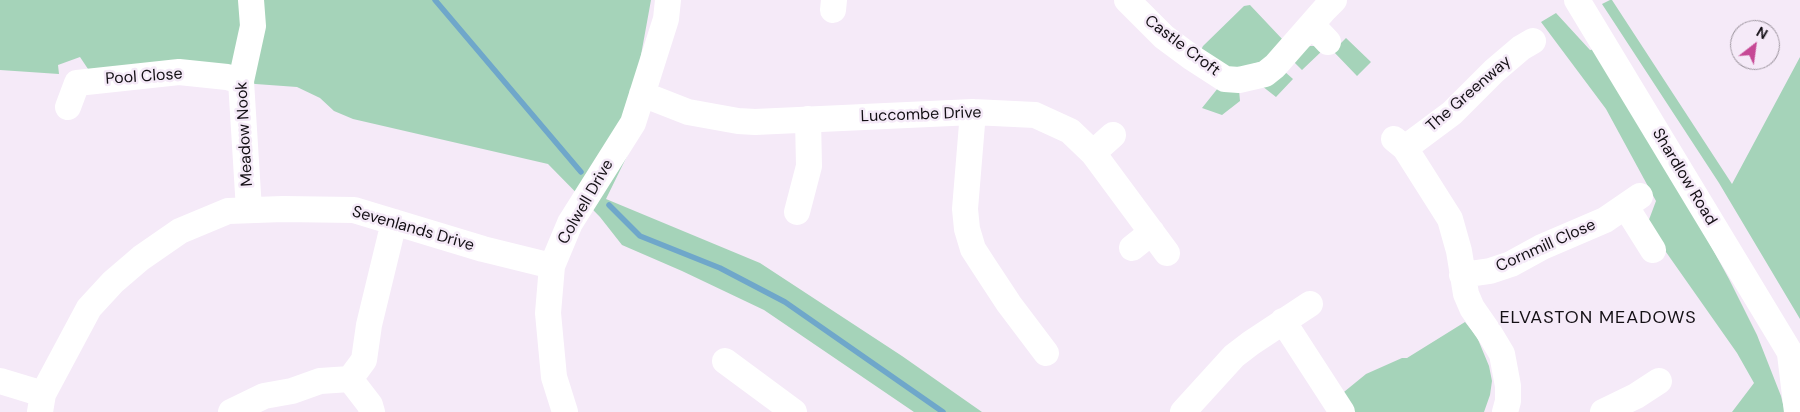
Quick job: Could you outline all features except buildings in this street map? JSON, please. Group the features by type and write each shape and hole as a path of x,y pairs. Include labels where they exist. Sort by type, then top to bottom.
{"street":[{"name":"Meadow Nook","path":"249,210 241,81 253,26 251,0"},
{"name":"Colwell Drive","path":"565,412 554,377 548,313 552,266 570,223 632,123 666,19 668,0"},
{"name":"Castle Croft","path":"1127,0 1164,37 1191,57 1225,79 1239,80 1265,74 1320,34 1325,9 1334,0"},
{"name":"Shardlow Road","path":"1577,0 1795,362 1797,412"},
{"name":"The Greenway","path":"1507,412 1508,386 1502,354 1472,308 1462,276 1459,251 1450,219 1400,143 1452,114 1494,71 1521,48 1534,41"},
{"name":"Pool Close","path":"68,107 75,75 179,72 227,77 241,81"},
{"name":"Luccombe Drive","path":"642,94 688,112 738,121 973,112 1035,115 1070,131 1093,153 1160,242 1132,248"},
{"path":"973,112 965,209 967,229 973,248 1002,313 1046,353"},
{"path":"797,212 809,166 808,119"},
{"path":"1093,153 1113,135"},
{"name":"Cornmill Close","path":"1462,276 1490,271 1511,264 1542,247 1605,220 1633,201 1653,250"},
{"name":"Sevenlands Drive","path":"42,403 90,308 112,282 141,258 180,231 228,211 283,208 354,210 552,266"},
{"path":"230,412 264,396 292,391 320,381 350,379 364,360 369,325 394,222"},
{"path":"1183,412 1234,356 1250,342 1310,304"},
{"path":"1283,321 1342,412"},
{"path":"724,361 794,412"},
{"path":"350,379 370,405 372,412"},
{"path":"0,381 42,403"},
{"path":"1603,412 1642,404 1659,381"}],"green space":[{"path":"0,0 651,0 641,55 629,152 606,199 760,263 902,356 982,412 914,412 764,310 622,245 600,217 548,164 353,119 334,111 320,98 297,87 90,72 80,57 58,65 59,74 0,70"},
{"path":"1612,0 1732,184 1800,57 1800,319 1719,183 1602,4"},
{"path":"1250,5 1284,41 1267,60 1231,70 1201,50 1244,6"},
{"path":"1556,13 1590,50 1595,49 1689,206 1757,335 1781,396 1785,412 1732,412 1754,383 1737,353 1647,225 1656,201 1606,109 1541,22"},
{"path":"1346,38 1371,62 1357,76 1333,51"},
{"path":"1310,46 1323,50 1302,70 1293,61 1300,50"},
{"path":"1284,71 1293,79 1276,97 1262,86"},
{"path":"1218,88 1239,90 1240,101 1222,115 1202,108"},
{"path":"1465,322 1477,337 1489,366 1492,381 1490,395 1484,412 1352,412 1339,396 1366,374 1402,358 1407,358"}],"waterway":[{"path":"435,0 581,172"},
{"path":"609,205 640,236 720,268 785,302 943,412"}],"district":[{"name":"ELVASTON MEADOWS","path":"1598,318"}]}
